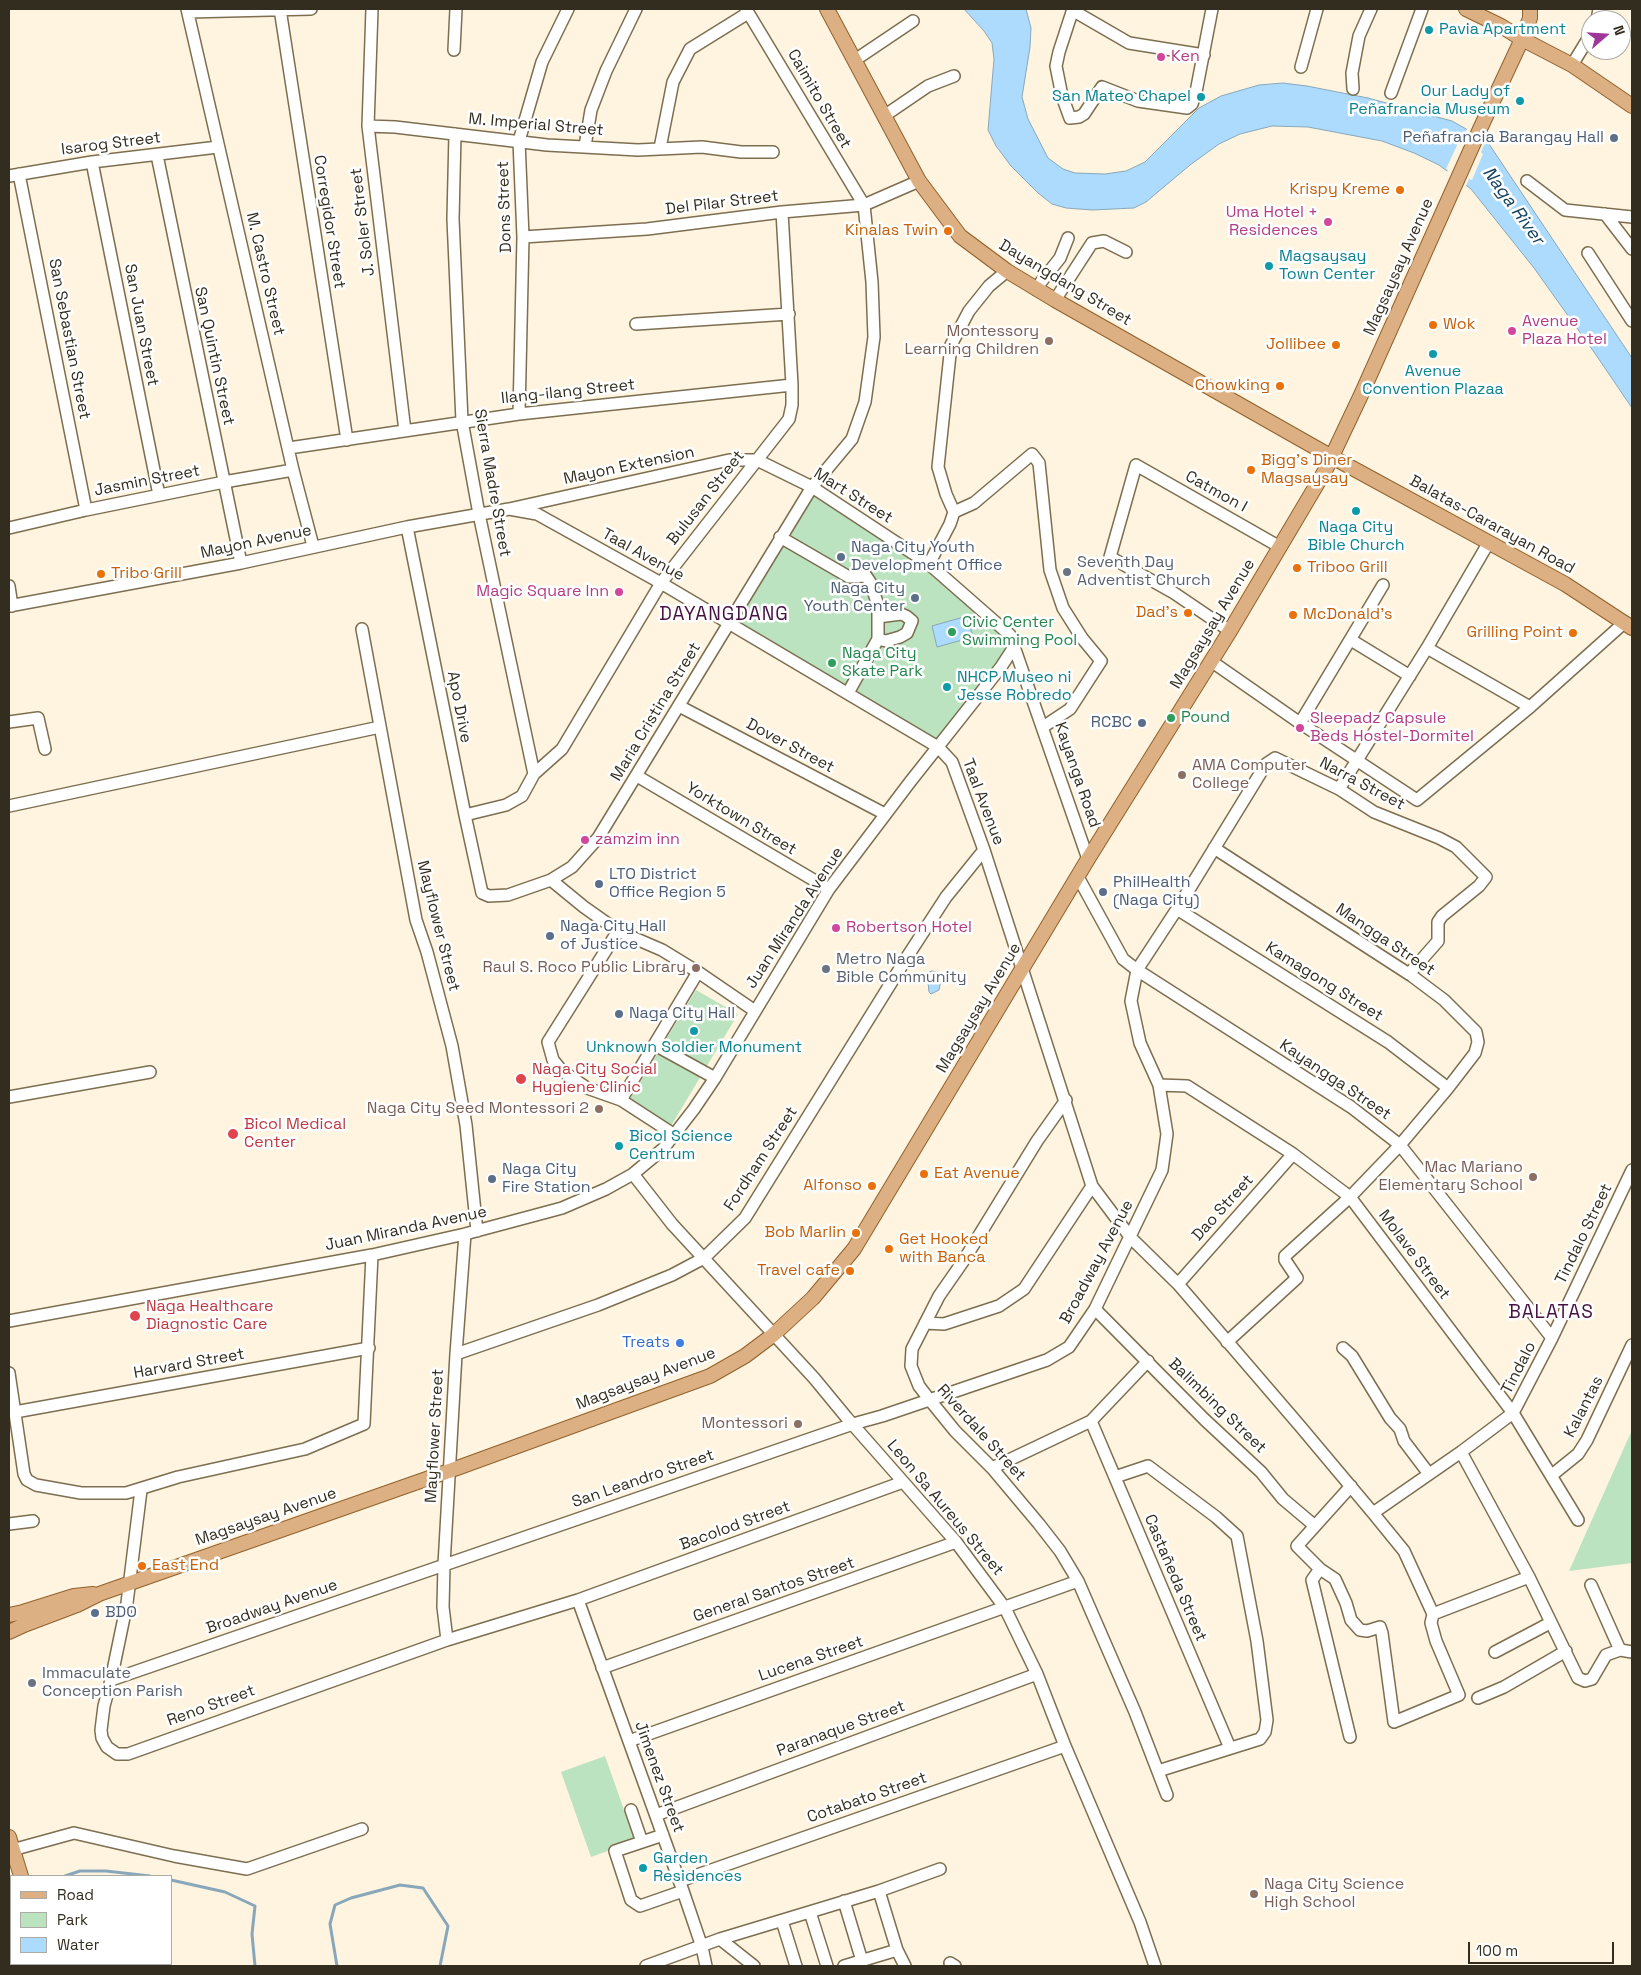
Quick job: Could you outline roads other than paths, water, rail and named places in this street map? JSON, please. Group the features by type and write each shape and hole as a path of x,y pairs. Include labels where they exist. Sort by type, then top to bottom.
{"main road":[{"name":"Dayangdang Street","path":"827,9 918,180 960,236 1007,272 1037,290 1332,457"},
{"path":"1466,9 1572,65 1632,106"},
{"name":"Magsaysay Avenue","path":"9,1632 24,1624 78,1605 99,1594 449,1471 710,1376 745,1356 773,1335 813,1298 854,1249 1088,859 1230,631 1332,457 1522,40 1530,18 1530,9"},
{"name":"Balatas-Cararayan Road","path":"1332,457 1565,584 1629,625"},
{"name":"Magsaysay Avenue","path":"9,1615 74,1596 99,1594"},
{"path":"11,1844 21,1875"}],"street":[{"path":"187,10 311,9"},
{"name":"J. Soler Street","path":"372,9 368,126 405,431"},
{"path":"454,50 456,9"},
{"name":"Dons Street","path":"519,414 523,237 519,141 542,62 568,9"},
{"path":"585,146 591,110 606,71 636,9"},
{"path":"1204,55 1129,43 1073,9 1058,52 1056,66 1070,118 1084,114 1102,88 1138,101 1187,108 1192,104 1196,92 1204,55 1212,9"},
{"path":"1301,67 1317,9"},
{"path":"1353,89 1352,74 1359,36 1371,9"},
{"path":"1391,93 1422,9"},
{"name":"M. Castro Street","path":"187,10 290,448 293,470 313,546"},
{"name":"Corregidor Street","path":"280,10 346,440"},
{"path":"660,148 673,82 690,49 747,11"},
{"name":"Caimito Street","path":"747,11 864,205"},
{"path":"855,60 913,21"},
{"path":"1572,65 1581,50"},
{"path":"884,116 928,86 954,76"},
{"name":"M. Imperial Street","path":"368,126 395,127 547,145 638,150 702,147 741,152 773,152"},
{"name":"Sierra Madre Street","path":"455,134 454,219 462,421 479,514 534,774"},
{"name":"Isarog Street","path":"14,175 92,162 218,147"},
{"name":"San Quintin Street","path":"157,155 241,563"},
{"name":"San Juan Street","path":"92,162 159,495"},
{"name":"San Sebastian Street","path":"14,175 86,510"},
{"name":"Del Pilar Street","path":"523,237 647,228 782,212 864,205 918,180"},
{"path":"1528,181 1565,210 1632,217"},
{"name":"Maria Cristina Street","path":"482,893 489,896 508,895 551,880 572,867 598,838 780,537 812,487 852,439 865,402 874,336 872,282 864,205"},
{"name":"Bulusan Street","path":"465,815 506,805 522,796 534,774 562,749 661,583 789,419 792,405 792,385 782,212"},
{"path":"1606,214 1632,249"},
{"path":"1037,290 1040,282 1060,258 1068,238"},
{"path":"1054,300 1092,243 1104,241 1126,252"},
{"path":"1588,253 1631,316"},
{"path":"954,512 946,494 938,467 951,345 969,311 989,286 1007,272"},
{"path":"636,324 789,314"},
{"name":"Ilang-ilang Street","path":"290,448 462,421 792,385"},
{"path":"928,564 942,540 954,512 974,503 1032,454 1039,463 1050,570 1063,608 1082,638 1101,661 1070,709 1043,727"},
{"name":"Mayon Extension","path":"509,509 729,460 757,460"},
{"name":"Mart Street","path":"757,460 812,487 928,564"},
{"name":"Catmon I","path":"1230,631 1174,593 1110,557 1136,466 1280,546"},
{"name":"Jasmin Street","path":"9,528 159,495 293,470"},
{"name":"Mayon Avenue","path":"10,606 241,563 406,527 509,509"},
{"name":"Taal Avenue","path":"509,509 537,514 661,583 938,746 952,762 984,850 1066,1100 1092,1186"},
{"name":"Apo Drive","path":"406,527 482,893"},
{"path":"780,537 850,577 866,576 870,582 878,606 878,639 848,693"},
{"path":"1340,789 1427,648 1489,542"},
{"name":"Kayanga Road","path":"928,564 994,619 1010,635 1088,859"},
{"path":"1300,723 1383,585"},
{"path":"9,586 10,606"},
{"path":"878,617 901,614 912,621 907,633 900,638 886,641 878,639"},
{"path":"1211,661 1300,723 1417,800 1629,625"},
{"name":"Mayflower Street","path":"362,629 416,920 427,952 452,1046 466,1125 478,1231"},
{"path":"1351,640 1410,676"},
{"name":"Juan Miranda Avenue","path":"9,1321 372,1255 478,1231 562,1208 606,1189 633,1174 663,1149 675,1135 715,1078 829,890 885,814 1001,667 1014,647"},
{"path":"1427,648 1530,707"},
{"path":"1001,667 1024,674"},
{"name":"Dover Street","path":"679,706 885,814"},
{"path":"9,722 38,718 45,749"},
{"path":"9,806 380,727"},
{"name":"Narra Street","path":"1136,970 1177,909 1266,764 1275,758 1340,789 1374,812 1439,838 1456,847 1486,878 1442,916 1438,922 1438,941 1409,974"},
{"name":"Yorktown Street","path":"637,776 829,890"},
{"name":"Mangga Street","path":"1214,848 1409,974 1444,1000 1476,1032 1478,1042 1475,1053 1448,1088"},
{"name":"Fordham Street","path":"456,1354 598,1305 672,1274 704,1258 745,1218 908,954 946,898 984,850"},
{"name":"Kayangga Street","path":"1078,877 1123,959 1136,970 1351,1107 1400,1145 1552,1338"},
{"path":"551,880 618,931 662,950 755,1011"},
{"name":"Kamagong Street","path":"1177,909 1388,1042 1448,1088"},
{"path":"618,931 548,1042 553,1060 562,1071 587,1088 621,1100 675,1135"},
{"name":"Broadway Avenue","path":"853,1424 1047,1360 1069,1347 1095,1309 1131,1238 1162,1170 1167,1134 1159,1084 1140,1043 1131,1001 1136,970"},
{"path":"621,1100 698,972"},
{"path":"655,1045 715,1078"},
{"path":"9,1097 150,1072"},
{"name":"Molave Street","path":"1159,1084 1187,1086 1294,1154 1350,1197 1513,1413 1578,1520"},
{"path":"1227,1342 1297,1278 1285,1260 1285,1256 1350,1197 1400,1145 1448,1088"},
{"name":"Riverdale Street","path":"1066,1100 1037,1141 924,1323 912,1349 912,1366 919,1386 929,1399 954,1431 992,1468 1060,1551 1078,1581 1167,1795"},
{"name":"Dao Street","path":"1178,1284 1294,1154"},
{"name":"Tindalo Street","path":"1552,1338 1632,1170"},
{"name":"Leon Sa Aureus Street","path":"633,1174 672,1224 814,1378 956,1542 1004,1608 1037,1674 1065,1746 1140,1922 1155,1966"},
{"path":"924,1323 944,1324 999,1306 1024,1288 1092,1186 1131,1238 1178,1284 1351,1486 1404,1551 1432,1614 1431,1622 1436,1640 1459,1695 1394,1722 1380,1628 1367,1631 1360,1630 1351,1620 1346,1603 1335,1579 1320,1569 1297,1546 1351,1486"},
{"name":"Mayflower Street","path":"447,1640 443,1606 444,1565 465,1234"},
{"path":"9,1373 24,1474 28,1480 36,1485 82,1493 126,1493 141,1490 178,1477 306,1449 364,1424 372,1255"},
{"name":"Balimbing Street","path":"1095,1309 1205,1420 1261,1472 1284,1499 1315,1526"},
{"name":"Tindalo","path":"1513,1413 1552,1338"},
{"name":"Kalantas","path":"1552,1475 1578,1454 1587,1440 1632,1345"},
{"name":"Harvard Street","path":"15,1412 369,1348"},
{"path":"1343,1348 1352,1356 1390,1418 1400,1430 1404,1441 1429,1474"},
{"path":"992,1468 1091,1420 1148,1361"},
{"path":"1373,1513 1461,1452 1513,1413"},
{"name":"Castañeda Street","path":"1091,1420 1230,1748"},
{"name":"San Leandro Street","path":"444,1565 853,1424"},
{"path":"1461,1452 1529,1577 1578,1678 1585,1681 1592,1679 1606,1655 1620,1650 1632,1652"},
{"path":"1115,1478 1148,1466 1216,1517 1237,1536 1257,1641 1267,1720 1265,1732 1260,1739 1158,1771"},
{"name":"Bacolod Street","path":"578,1600 903,1482"},
{"name":"Reno Street","path":"141,1490 128,1584 128,1603 100,1730 106,1747 117,1754 128,1754 447,1640 578,1600"},
{"path":"9,1524 32,1521"},
{"name":"General Santos Street","path":"602,1668 956,1542"},
{"name":"Broadway Avenue","path":"112,1680 444,1565"},
{"path":"1320,1569 1312,1580 1350,1737"},
{"path":"1432,1614 1529,1577"},
{"name":"Lucena Street","path":"629,1740 1078,1581"},
{"path":"1591,1585 1620,1650"},
{"name":"Jimenez Street","path":"578,1600 682,1886 702,1947 706,1966"},
{"path":"1495,1652 1550,1622"},
{"path":"1478,1698 1504,1687 1566,1651"},
{"name":"Paranaque Street","path":"656,1815 1037,1674"},
{"name":"Cotabato Street","path":"642,1842 615,1851 631,1900 640,1906 682,1886 1065,1746"},
{"path":"631,1810 642,1842 663,1835"},
{"path":"11,1844 74,1833 174,1856 247,1869 362,1829"},
{"path":"646,1966 720,1939 879,1891 940,1869"},
{"path":"879,1891 897,1950 905,1966"},
{"path":"844,1901 862,1961"},
{"path":"810,1912 828,1966"},
{"path":"782,1921 796,1966"},
{"path":"720,1939 754,1966"},
{"path":"844,1966 897,1950"}],"water":[{"name":"Naga River","path":"964,9 1026,9 1031,28 1022,97 1028,119 1048,158 1063,169 1075,173 1105,174 1126,171 1145,162 1199,108 1221,96 1259,85 1283,83 1368,98 1452,121 1487,141 1632,358 1632,408 1534,268 1471,189 1439,165 1382,141 1308,127 1272,126 1240,134 1219,144 1190,165 1146,202 1134,208 1092,210 1066,208 1052,204 1011,166 996,146 988,130 994,59 992,43"},
{"name":"Civic Center Swimming Pool","path":"967,616 973,637 937,647 932,626"},
{"path":"932,971 936,972 941,980 939,990 931,994 928,982 923,976"}],"waterway":[{"path":"68,1875 80,1871 106,1871 141,1875"},
{"path":"172,1880 225,1892 255,1906 252,1934 255,1966"},
{"path":"337,1966 330,1924 335,1905 351,1898 400,1885 423,1888 448,1926 440,1966"}],"place":[{"name":"Pavia Apartment","path":"1429,30"},
{"name":"Ken","path":"1161,57"},
{"name":"San Mateo Chapel","path":"1201,97"},
{"name":"Our Lady of Peñafrancia Museum","path":"1520,101"},
{"name":"Peñafrancia Barangay Hall","path":"1614,138"},
{"name":"Krispy Kreme","path":"1400,190"},
{"name":"Uma Hotel + Residences","path":"1328,222"},
{"name":"Kinalas Twin","path":"948,231"},
{"name":"Magsaysay Town Center","path":"1269,266"},
{"name":"Wok","path":"1433,325"},
{"name":"Avenue Plaza Hotel","path":"1512,331"},
{"name":"Montessory Learning Children","path":"1049,341"},
{"name":"Jollibee","path":"1336,345"},
{"name":"Avenue Convention Plazaa","path":"1433,354"},
{"name":"Chowking","path":"1280,386"},
{"name":"Bigg's Diner Magsaysay","path":"1251,470"},
{"name":"Naga City Bible Church","path":"1356,511"},
{"name":"Naga City Youth Development Office","path":"841,557"},
{"name":"Triboo Grill","path":"1297,568"},
{"name":"Seventh Day Adventist Church","path":"1067,572"},
{"name":"Tribo Grill","path":"101,574"},
{"name":"Magic Square Inn","path":"619,592"},
{"name":"Naga City Youth Center","path":"915,598"},
{"name":"Dad's","path":"1188,613"},
{"name":"McDonald's","path":"1293,615"},
{"name":"Civic Center Swimming Pool","path":"952,632"},
{"name":"Grilling Point","path":"1573,633"},
{"name":"Naga City Skate Park","path":"832,663"},
{"name":"NHCP Museo ni Jesse Robredo","path":"947,687"},
{"name":"Pound","path":"1171,718"},
{"name":"RCBC","path":"1142,723"},
{"name":"Sleepadz Capsule Beds Hostel-Dormitel","path":"1300,728"},
{"name":"AMA Computer College","path":"1182,775"},
{"name":"zamzim inn","path":"585,840"},
{"name":"LTO District Office Region 5","path":"599,884"},
{"name":"PhilHealth (Naga City)","path":"1103,892"},
{"name":"Robertson Hotel","path":"836,928"},
{"name":"Naga City Hall of Justice","path":"550,936"},
{"name":"Raul S. Roco Public Library","path":"696,968"},
{"name":"Metro Naga Bible Community","path":"826,969"},
{"name":"Naga City Hall","path":"619,1014"},
{"name":"Unknown Soldier Monument","path":"694,1031"},
{"name":"Naga City Social Hygiene Clinic","path":"521,1079"},
{"name":"Naga City Seed Montessori 2","path":"599,1109"},
{"name":"Bicol Medical Center","path":"233,1134"},
{"name":"Bicol Science Centrum","path":"619,1146"},
{"name":"Eat Avenue","path":"924,1174"},
{"name":"Mac Mariano Elementary School","path":"1533,1177"},
{"name":"Naga City Fire Station","path":"492,1179"},
{"name":"Alfonso","path":"872,1186"},
{"name":"Bob Marlin","path":"856,1233"},
{"name":"Get Hooked with Banca","path":"889,1249"},
{"name":"Travel cafe","path":"850,1271"},
{"name":"Naga Healthcare Diagnostic Care","path":"135,1316"},
{"name":"Treats","path":"680,1343"},
{"name":"Montessori","path":"798,1424"},
{"name":"East End","path":"142,1566"},
{"name":"BDO","path":"95,1613"},
{"name":"Immaculate Conception Parish","path":"32,1683"},
{"name":"Garden Residences","path":"643,1868"},
{"name":"Naga City Science High School","path":"1254,1894"}],"district":[{"name":"DAYANGDANG","path":"724,615"},
{"name":"BALATAS","path":"1551,1313"}]}
